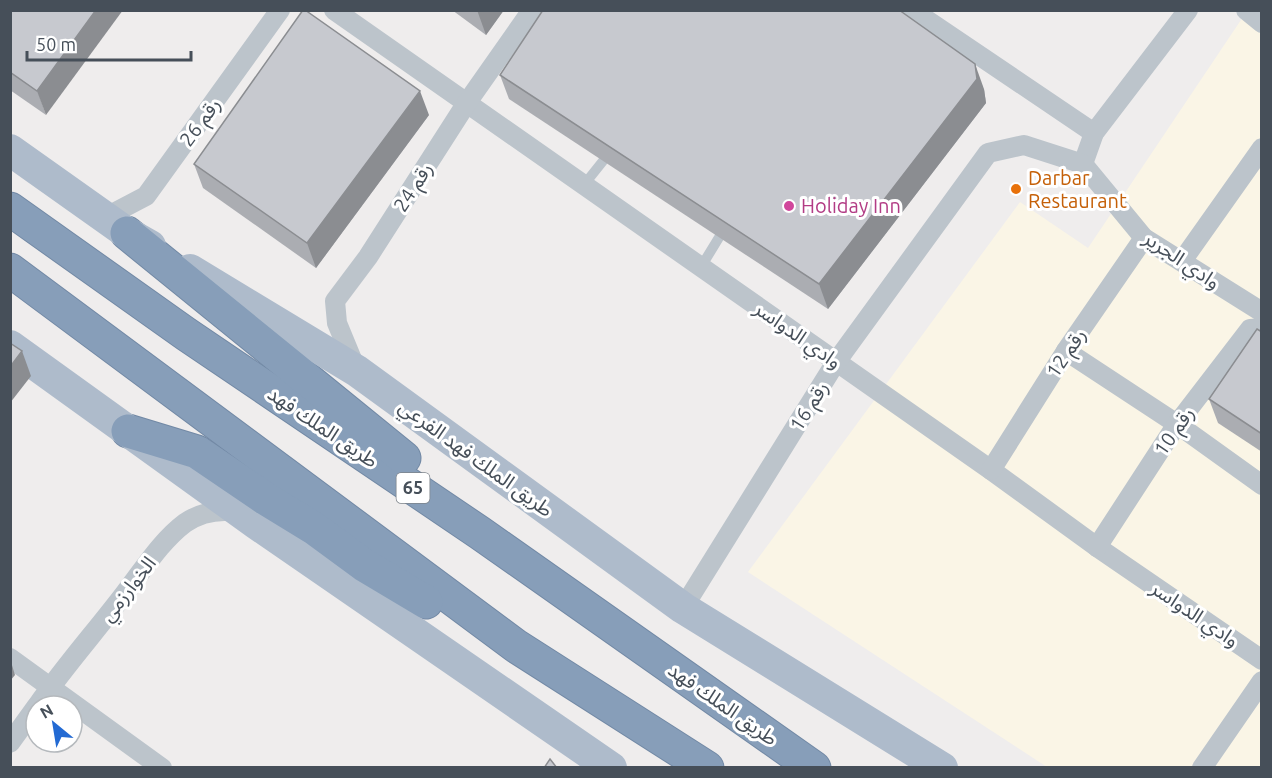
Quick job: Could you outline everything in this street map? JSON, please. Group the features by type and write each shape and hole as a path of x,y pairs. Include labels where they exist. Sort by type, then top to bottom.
{"highway":[{"name":"طريق الملك فهد","path":"10,209 196,340 480,533 814,768"},
{"path":"116,225 429,478 480,533"},
{"path":"10,270 516,646 707,768"},
{"path":"128,431 197,452 315,529 364,565 451,620 516,646"}],"main road":[{"name":"طريق الملك فهد الفرعي","path":"10,150 116,225 357,371 683,608 942,768"},
{"path":"10,346 243,513 611,768"}],"street":[{"name":"رقم 26","path":"116,225 146,196 280,10"},
{"name":"وادي الدواسر","path":"334,10 991,470 1097,548 1262,660"},
{"name":"رقم 24","path":"357,371 337,323 335,301 368,257 466,104 532,10"},
{"path":"912,10 1094,133"},
{"path":"1083,164 1094,133 1188,10"},
{"path":"1246,10 1262,23"},
{"name":"رقم 16","path":"683,608 836,362 988,153 1024,145 1083,164"},
{"path":"1182,261 1262,148"},
{"name":"وادي الجرير","path":"1083,164 1144,238 1262,312"},
{"name":"رقم 12","path":"991,470 1066,351 1144,238"},
{"name":"رقم 10","path":"1097,548 1177,424 1251,329 1262,328"},
{"path":"1066,351 1177,424 1262,485"},
{"name":"الخوارزمي","path":"45,694 177,530 192,519 217,511 243,513"},
{"path":"10,658 162,768"},
{"path":"1202,768 1262,681"},
{"name":"الخوارزمي","path":"10,743 24,723"}],"lane":[{"path":"583,186 619,142"},
{"path":"701,267 730,219"}],"shaded area":[{"path":"1247,11 1261,11 1261,767 1047,767 748,572 1020,202 1088,248"}],"building":[{"path":"10,10 96,10 37,91 10,72"},
{"path":"303,10 420,91 307,243 194,164"},
{"name":"Holiday Inn","path":"543,10 899,10 975,64 977,79 819,284 500,75"},
{"path":"1257,329 1262,332 1262,434 1209,399"},
{"path":"10,343 22,351 10,367"},
{"path":"550,759 557,768 544,768"}],"place":[{"name":"Darbar Restaurant","path":"1016,189"},
{"name":"Holiday Inn","path":"789,206"}]}
